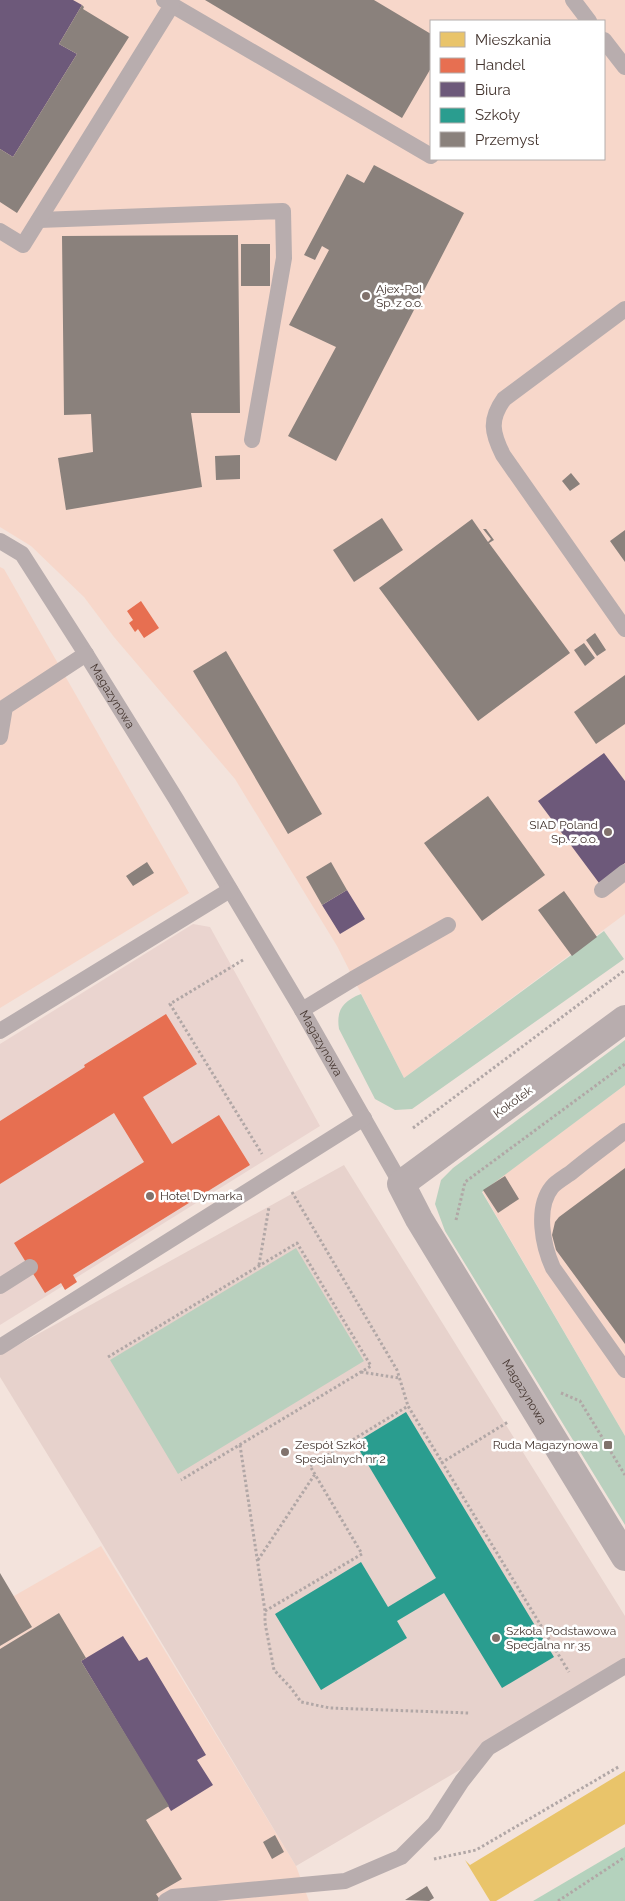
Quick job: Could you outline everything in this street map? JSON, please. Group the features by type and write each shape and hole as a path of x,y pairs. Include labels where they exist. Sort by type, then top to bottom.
{"street":[{"name":"Kokotek","path":"402,1184 625,1020"},
{"name":"Magazynowa","path":"402,1184 419,1219 625,1557"}],"lane":[{"path":"573,0 588,20"},
{"path":"0,231 23,246 168,2 430,155"},
{"path":"605,41 625,67"},
{"path":"39,220 283,211 284,258 252,440"},
{"path":"625,309 504,399 496,410 493,423 496,440 503,455 625,629"},
{"name":"Magazynowa","path":"0,541 22,554 86,654 302,1010 402,1184"},
{"path":"0,737 5,707 86,654"},
{"path":"602,890 625,872"},
{"path":"0,1031 230,890"},
{"path":"302,1010 353,978 448,925"},
{"path":"0,1346 364,1118"},
{"path":"625,1130 552,1187 545,1202 542,1218 542,1235 546,1252 553,1268 625,1370"},
{"path":"0,1286 30,1267"},
{"path":"166,1901 173,1897 345,1881 401,1857 434,1824 462,1781 488,1748 625,1666"}],"path":[{"path":"243,959 170,1004 274,1174 288,1186 397,1370 408,1406 581,1692"},
{"path":"413,1128 625,970"},
{"path":"259,1266 274,1174"},
{"path":"108,1357 297,1243 371,1366 181,1480"},
{"path":"361,1372 399,1378"},
{"path":"265,1611 362,1554 310,1466 408,1406"},
{"path":"442,1463 497,1428"},
{"path":"240,1445 258,1561 265,1623 274,1670 292,1688 301,1702 330,1708 469,1713"},
{"path":"258,1561 315,1474"},
{"path":"437,1859 476,1850 620,1766"},
{"path":"558,1901 625,1857"}],"shaded area":[{"path":"0,0 625,0 625,914 404,1078 337,946 235,779 114,637 84,597 31,546 0,527"},
{"path":"0,567 4,569 189,893 0,1008"},
{"path":"193,924 210,927 320,1126 0,1325 0,1044"},
{"path":"625,1085 625,1436 482,1191"},
{"name":"Zespół Szkół Specjalnych nr 2","path":"344,1165 625,1616 625,1673 296,1866 0,1377 0,1355"},
{"path":"101,1546 296,1866 309,1901 0,1901 0,1604"}],"green space":[{"path":"604,931 624,959 412,1109 395,1110 375,1099 339,1029 340,1011 345,1003 361,994 404,1078"},
{"path":"625,1040 625,1085 482,1192 625,1436 625,1525 445,1231 435,1204 441,1180 453,1168"},
{"path":"296,1248 364,1361 178,1474 110,1360"},
{"path":"625,1847 625,1901 533,1901"}],"building: Mieszkania":[{"path":"625,1771 625,1824 496,1901 490,1901 465,1860 470,1865"}],"building: Handel":[{"path":"141,601 159,628 144,638 138,629 135,632 129,623 133,620 127,611"},
{"path":"166,1014 197,1064 143,1097 172,1144 219,1115 250,1165 73,1275 77,1282 65,1290 61,1283 45,1293 14,1243 144,1162 114,1113 0,1184 0,1121 85,1067 84,1065"}],"building: Biura":[{"path":"0,0 73,0 82,5 59,44 77,54 13,157 0,149"},
{"path":"604,753 625,781 625,863 599,883 538,801"},
{"path":"347,890 365,919 340,934 322,905"},
{"path":"123,1636 139,1661 147,1657 206,1755 197,1760 213,1785 171,1811 81,1661"}],"building: Szkoły":[{"path":"406,1412 554,1657 502,1688 444,1593 397,1621 407,1638 321,1690 275,1614 361,1562 388,1607 436,1578 355,1443"}],"building: Przemysł":[{"path":"205,0 374,0 430,33 430,70 402,118"},
{"path":"82,5 83,9 129,37 17,213 0,202 0,149 13,157 77,54 59,44"},
{"path":"374,165 464,213 336,461 288,436 336,347 289,325 329,250 322,246 315,260 304,255 347,174 364,183"},
{"path":"238,235 240,413 191,413 202,487 66,510 58,458 93,452 91,414 64,415 62,236"},
{"path":"241,244 270,244 270,286 241,286"},
{"path":"240,455 240,479 216,480 215,456"},
{"path":"571,473 580,484 570,491 562,481"},
{"path":"382,518 403,550 354,582 333,550"},
{"path":"472,519 488,542 491,539 483,529 486,529 494,540 489,543 570,653 478,721 379,588"},
{"path":"625,530 625,562 610,541"},
{"path":"595,633 606,650 597,656 586,640"},
{"path":"584,643 595,658 585,666 574,650"},
{"path":"226,651 322,814 288,834 193,671"},
{"path":"625,675 625,724 596,744 574,712"},
{"path":"488,796 545,875 482,921 424,843"},
{"path":"147,862 154,873 133,886 126,876"},
{"path":"331,862 347,890 322,905 306,877"},
{"path":"564,891 597,937 572,956 538,910"},
{"path":"625,1168 625,1344 556,1250 552,1235 555,1222 559,1217"},
{"path":"505,1176 519,1199 498,1213 483,1190"},
{"path":"0,1573 32,1627 0,1646"},
{"path":"59,1613 86,1658 81,1661 169,1806 146,1820 182,1879 156,1894 161,1901 0,1901 0,1649"},
{"path":"275,1835 284,1852 272,1859 263,1842"},
{"path":"427,1886 434,1898 429,1901 405,1900"}],"place":[{"name":"Ajex-Pol Sp. z o.o.","path":"366,296"},
{"name":"SIAD Poland Sp. z o.o.","path":"608,832"},
{"name":"Hotel Dymarka","path":"150,1196"},
{"name":"Ruda Magazynowa","path":"608,1445"},
{"name":"Zespół Szkół Specjalnych nr 2","path":"285,1452"},
{"name":"Szkoła Podstawowa Specjalna nr 35","path":"496,1638"}]}
